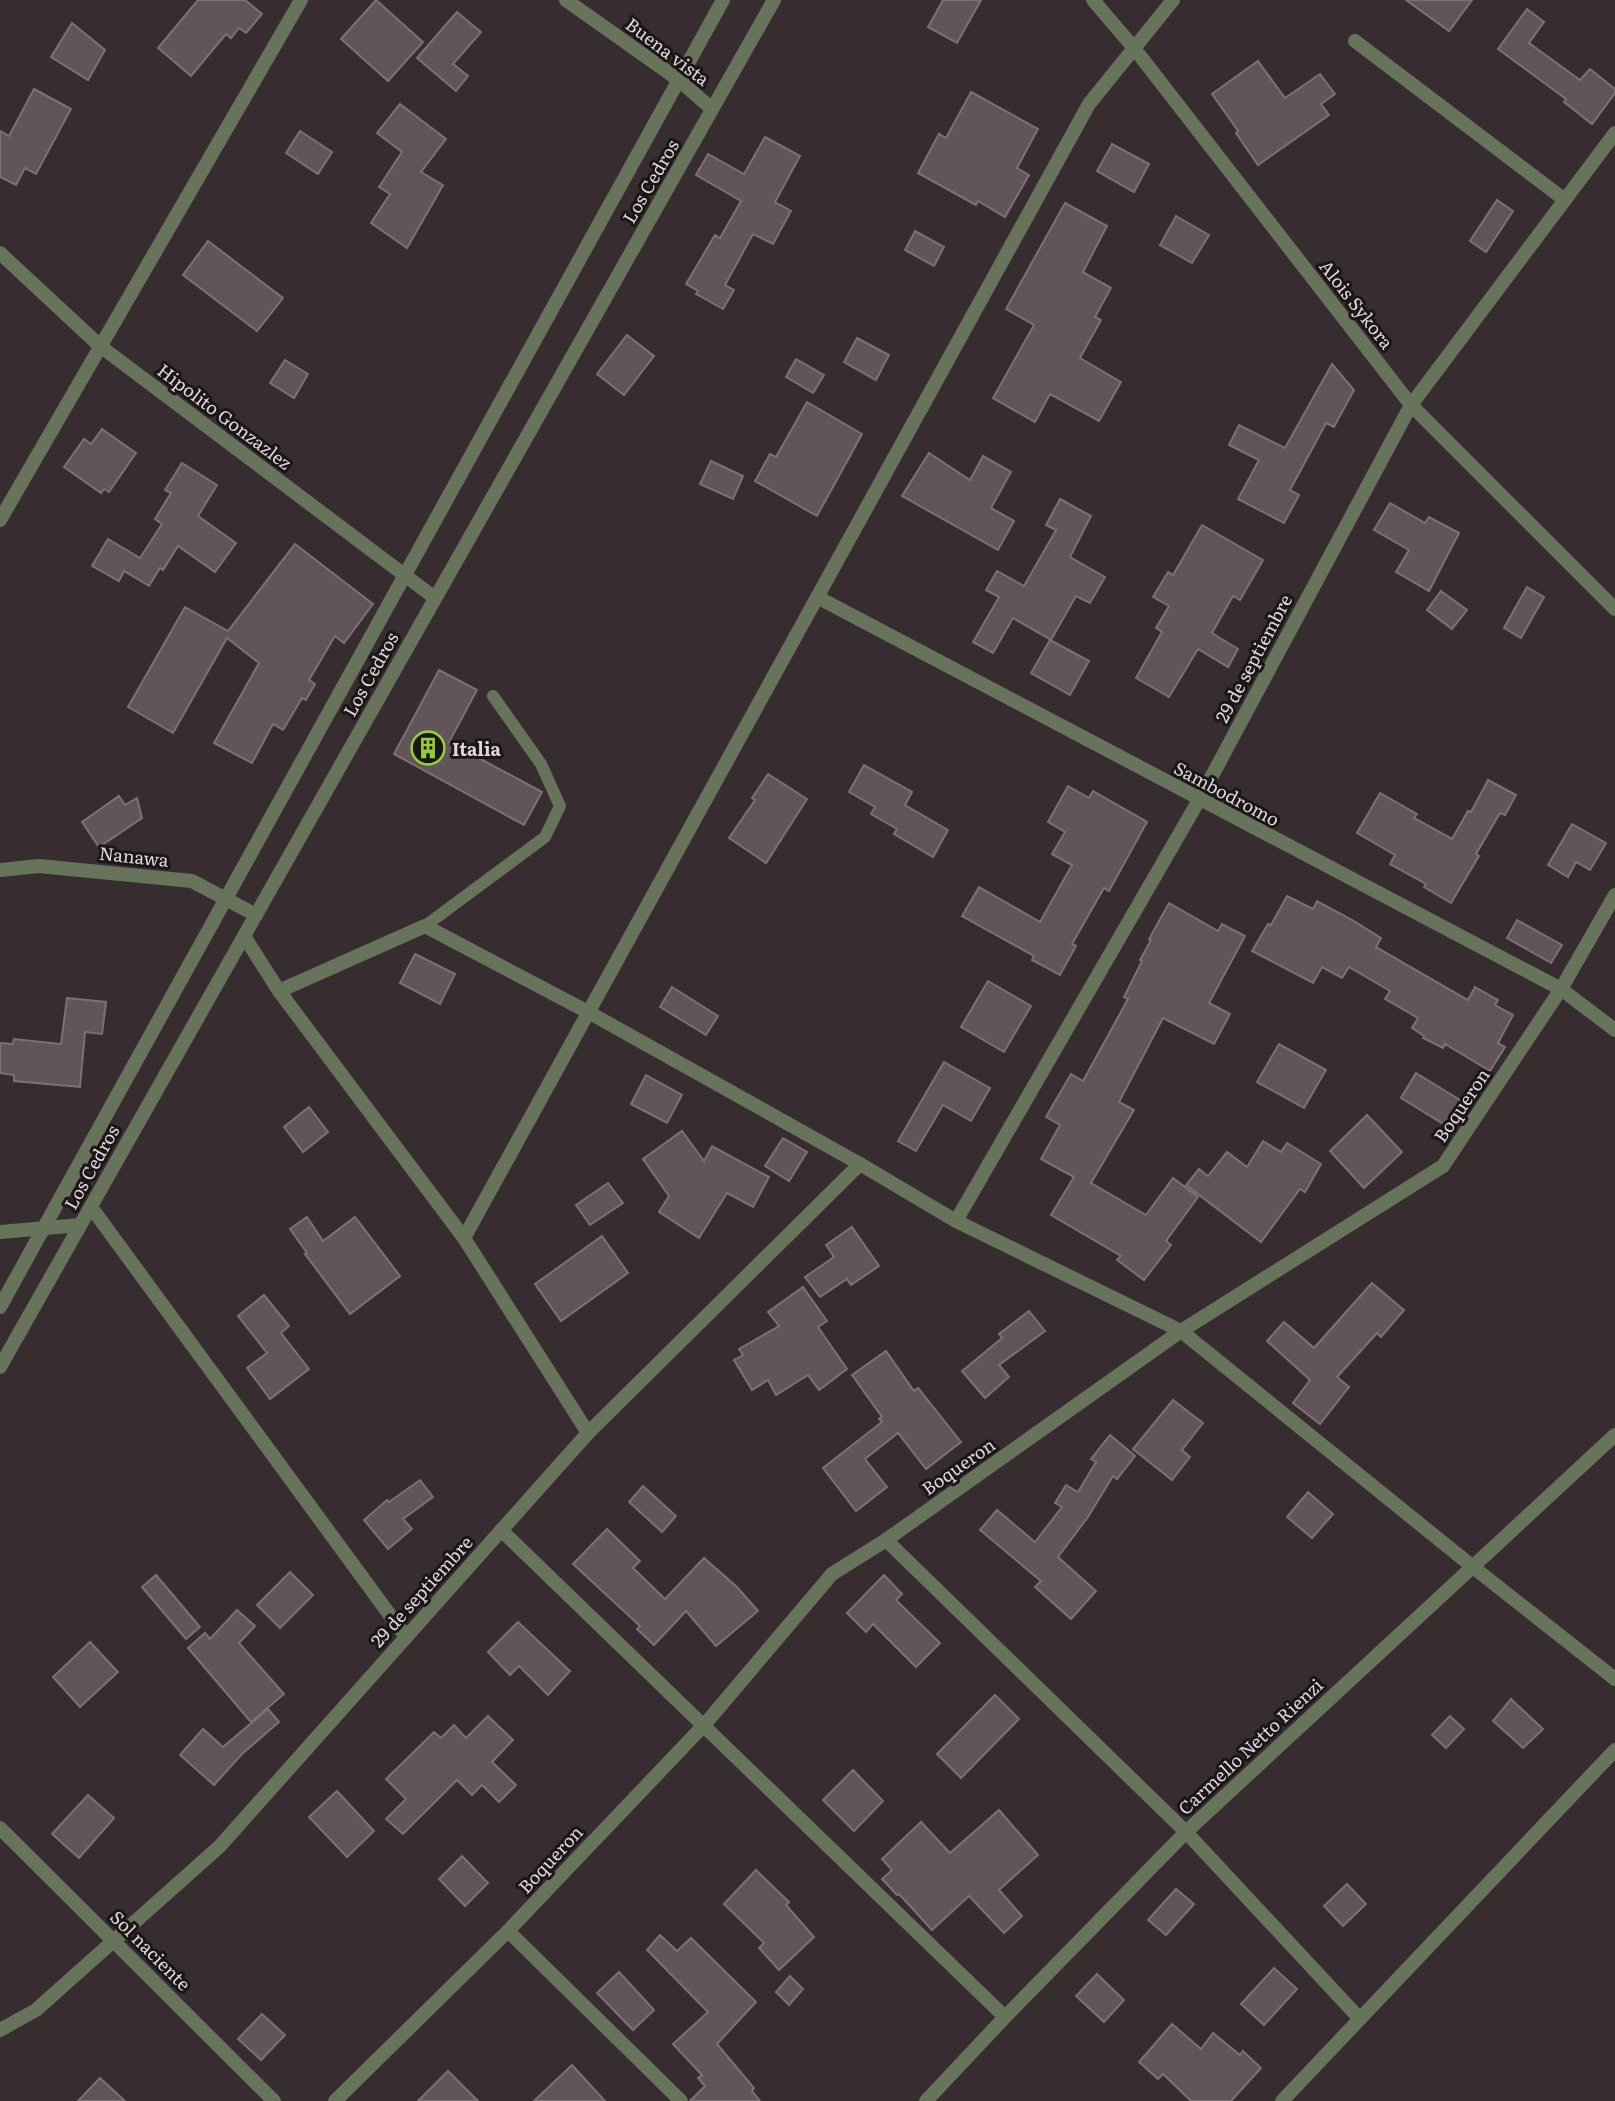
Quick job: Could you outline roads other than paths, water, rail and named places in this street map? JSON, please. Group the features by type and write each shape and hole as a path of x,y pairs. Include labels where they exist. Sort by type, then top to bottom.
{"street":[{"path":"0,520 301,0"},
{"name":"Buena vista","path":"566,0 679,80 712,109"},
{"path":"0,1307 723,0"},
{"name":"Los Cedros","path":"0,1367 774,0"},
{"name":"Alois Sykora","path":"1093,0 1134,48 1411,405 1615,609"},
{"path":"464,1238 1089,104 1172,0"},
{"path":"1355,41 1565,200"},
{"name":"29 de septiembre","path":"956,1221 1199,800 1411,405 1615,133"},
{"name":"Hipolito Gonzazlez","path":"0,253 100,346 435,598"},
{"name":"Sambodromo","path":"817,597 1561,989 1615,1030"},
{"name":"Nanawa","path":"0,870 39,866 192,881 256,915"},
{"name":"Boqueron","path":"335,2101 508,1931 705,1724 832,1574 886,1540 1181,1331 1443,1166 1561,989 1615,895"},
{"path":"279,991 425,926 588,1012 860,1164 956,1221 1181,1331 1615,1679"},
{"path":"244,936 279,991 464,1238 588,1433"},
{"name":"29 de septiembre","path":"0,2029 36,2010 220,1846 588,1433 860,1164"},
{"path":"91,1207 406,1637"},
{"path":"0,1232 80,1225"},
{"name":"Carmello Netto Rienzi","path":"926,2101 1186,1832 1615,1435"},
{"path":"501,1530 705,1724 1005,2017"},
{"path":"886,1540 1186,1832 1360,2019"},
{"path":"1282,2101 1615,1750"},
{"name":"Sol naciente","path":"0,1828 274,2101"},
{"path":"508,1931 681,2101"}],"lane":[{"path":"425,926 545,837 560,806 541,764 493,696"}],"place":[{"name":"Italia","path":"428,748"}]}
